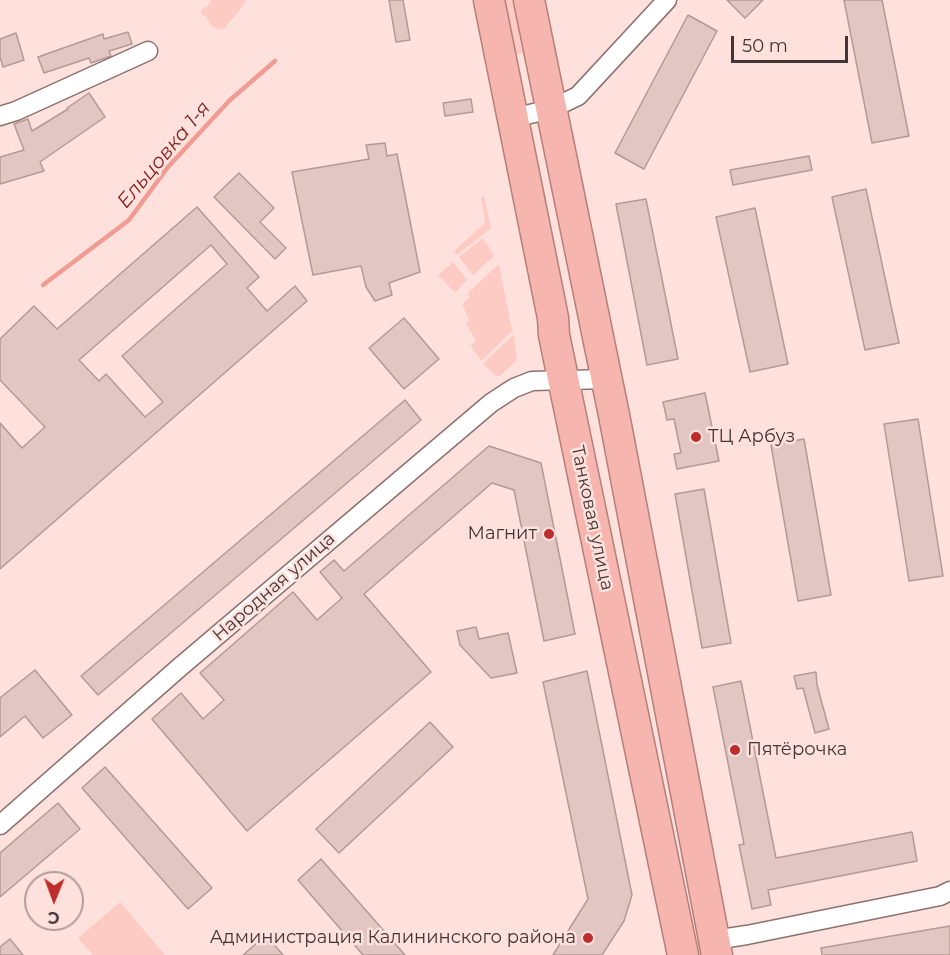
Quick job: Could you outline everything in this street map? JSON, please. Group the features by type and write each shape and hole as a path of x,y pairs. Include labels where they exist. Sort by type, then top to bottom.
{"highway":[{"name":"Танковая улица","path":"489,0 553,318 554,335 683,955"},
{"path":"529,0 609,393 715,947"},
{"path":"502,66 516,71 530,68 540,57"},
{"path":"554,335 565,340 577,341 589,335 596,328"},
{"path":"571,415 578,405 589,400 601,401 609,393"}],"street":[{"path":"513,118 551,110 578,96 667,0"},
{"path":"0,116 16,111 148,51"},
{"name":"Народная улица","path":"0,825 189,660 456,431 492,403 514,388 532,381 564,381 609,393"},
{"path":"715,947 747,935 940,896 950,891"}],"shaded area":[{"path":"211,0 246,0 223,30 212,27 202,15 201,10 208,6"},
{"path":"501,0 521,0 530,47 524,53 517,55 511,50"},
{"path":"484,196 491,228 457,255 454,251 485,223 481,198"},
{"path":"483,238 494,256 473,275 459,257"},
{"path":"453,262 467,280 455,293 438,275"},
{"path":"499,264 512,331 481,361 471,346 476,340 466,324 469,320 462,304 469,298 468,293"},
{"path":"514,334 517,360 500,376 496,376 483,364"},
{"path":"120,902 165,955 93,955 78,938"}],"building":[{"path":"389,0 403,0 410,40 396,42"},
{"path":"727,0 763,0 745,18"},
{"path":"844,0 882,0 909,136 872,143"},
{"path":"688,15 717,31 644,169 615,153"},
{"path":"128,32 132,44 109,51 111,56 91,63 89,58 44,73 38,57 103,34 104,39"},
{"path":"16,33 24,60 3,67 0,57 0,39"},
{"path":"89,93 105,117 40,162 44,171 0,184 0,157 24,150 14,124 28,119 32,131"},
{"path":"471,99 473,112 445,116 443,103"},
{"path":"385,143 387,156 397,154 420,272 389,283 392,295 375,301 366,287 361,266 313,275 292,172 369,159 366,145"},
{"path":"809,156 812,170 733,185 730,170"},
{"path":"239,173 274,208 260,222 286,248 275,259 214,197"},
{"path":"866,189 899,343 865,350 832,197"},
{"path":"646,199 678,359 647,365 616,204"},
{"path":"197,207 259,277 247,288 267,311 295,286 307,301 0,569 0,423 22,448 45,427 0,380 0,339 34,306 57,329","holes":["211,245 227,264 122,356 163,402 145,417 106,374 99,381 79,360"]},
{"path":"755,208 788,364 750,372 716,217"},
{"path":"404,318 439,359 404,389 369,348"},
{"name":"ТЦ Арбуз","path":"705,393 719,461 677,469 674,454 681,453 674,419 667,420 663,402"},
{"path":"405,400 421,420 98,695 81,676"},
{"path":"918,419 943,576 909,581 884,424"},
{"path":"804,439 831,595 798,601 771,445"},
{"path":"489,446 541,463 575,634 544,641 514,490 492,483 364,594 431,672 247,831 152,719 181,693 203,719 224,700 200,673 293,592 317,620 342,598 320,572 334,560 344,571"},
{"path":"704,489 731,643 702,648 675,494"},
{"path":"476,627 479,639 508,633 517,673 491,678 460,645 457,631"},
{"path":"35,670 72,715 43,738 25,716 0,737 0,698"},
{"path":"587,671 632,895 624,921 602,955 553,955 588,899 543,682"},
{"path":"816,672 817,685 829,729 815,733 803,688 797,689 794,676"},
{"path":"741,681 776,858 912,832 917,861 768,890 771,905 752,909 739,845 744,844 713,687"},
{"path":"430,722 453,747 339,853 316,829"},
{"path":"105,767 212,888 188,909 82,788"},
{"path":"58,803 80,829 31,871 24,871 24,877 0,897 0,853"},
{"path":"321,859 405,955 363,955 298,880"},
{"path":"950,926 950,955 822,955 821,948"},
{"path":"266,935 283,955 243,955"},
{"path":"10,939 23,955 0,955 0,947"}],"waterway":[{"name":"Ельцовка 1-я","path":"43,285 129,220 168,167 229,101 275,61"}],"place":[{"name":"ТЦ Арбуз","path":"696,437"},
{"name":"Магнит","path":"549,534"},
{"name":"Пятёрочка","path":"735,750"},
{"name":"Администрация Калининского района","path":"588,938"}]}
